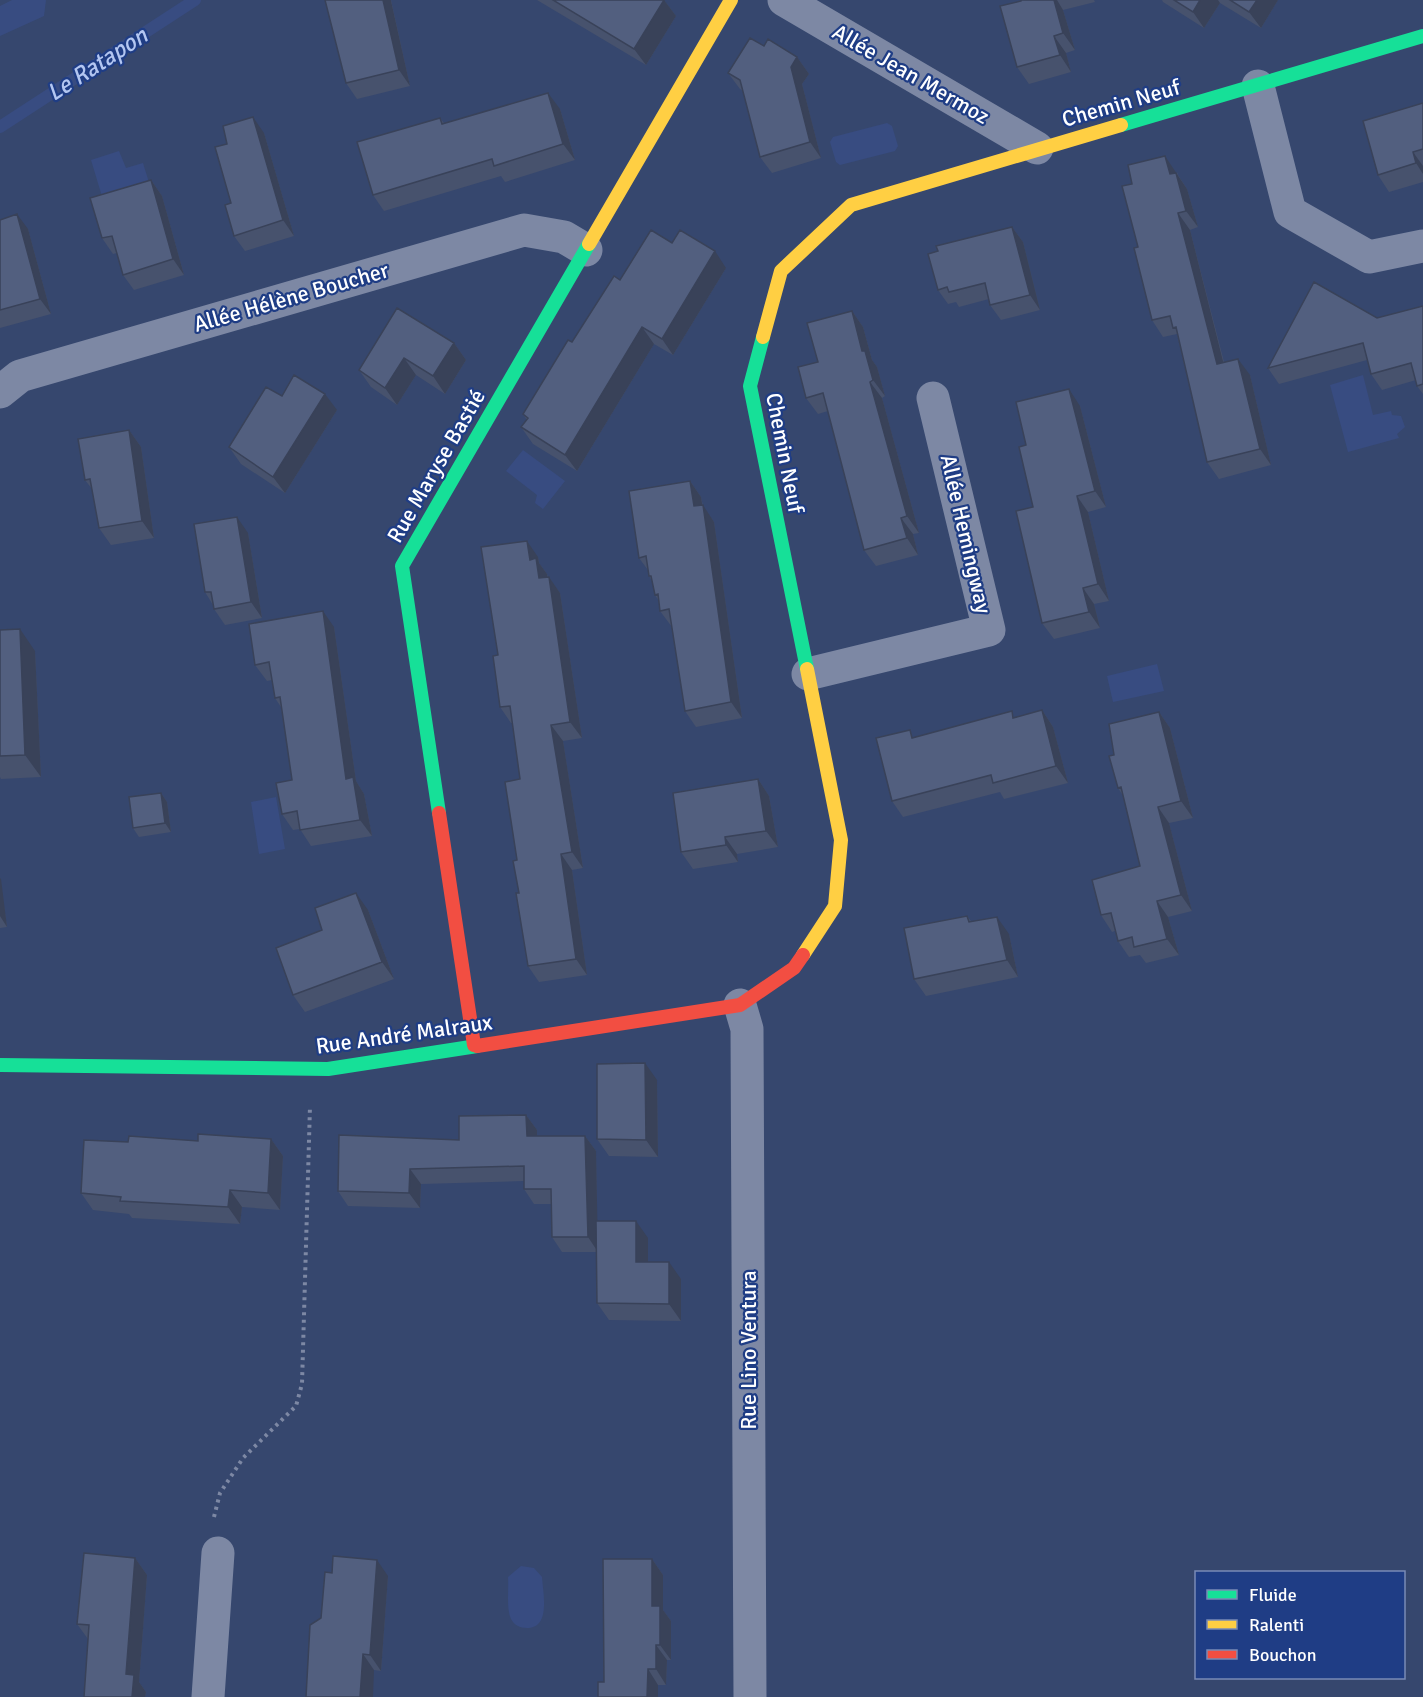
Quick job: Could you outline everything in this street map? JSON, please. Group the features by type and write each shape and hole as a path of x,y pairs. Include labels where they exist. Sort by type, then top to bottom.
{"street":[{"name":"Rue Maryse Bastié","path":"474,1045 402,566 731,0"},
{"name":"Allée Jean Mermoz","path":"784,0 1037,148"},
{"name":"Chemin Neuf","path":"740,1005 794,968 835,906 841,840 750,386 781,271 851,205 1037,148 1258,86 1423,36"},
{"path":"1258,86 1290,212 1369,257 1423,246"},
{"name":"Allée Hélène Boucher","path":"0,392 20,376 524,230 564,237 586,250"},
{"name":"Allée Hemingway","path":"808,674 989,630 933,398"},
{"name":"Rue André Malraux","path":"0,1065 328,1069 740,1005"},
{"name":"Rue Lino Ventura","path":"740,1005 747,1029 750,1697"},
{"path":"208,1697 218,1553"}],"path":[{"path":"218,1553 213,1513 220,1493 243,1458 296,1406 302,1384 312,1069"}],"water":[{"path":"12,0 46,0 44,16 0,36 0,6"},
{"path":"887,123 892,126 898,146 895,151 840,165 836,162 830,142 833,137"},
{"path":"119,151 126,168 143,163 151,189 104,203 91,160"},
{"path":"1363,375 1373,415 1391,411 1392,415 1401,416 1405,427 1397,434 1399,438 1348,452 1330,385"},
{"path":"523,450 565,481 543,509 535,503 537,495 506,471"},
{"path":"1157,664 1164,691 1113,702 1107,676"},
{"path":"276,797 285,849 259,854 251,802"},
{"path":"521,1566 534,1568 542,1577 543,1616 535,1626 527,1628 514,1623 509,1609 508,1577"}],"building":[{"path":"325,0 383,0 399,70 346,83"},
{"path":"553,0 664,0 634,49"},
{"path":"1021,0 1054,0 1063,33 1054,36 1060,55 1017,67 1000,6"},
{"path":"1174,0 1200,0 1193,12"},
{"path":"1230,0 1257,0 1249,12"},
{"path":"750,38 764,46 768,39 797,57 791,67 810,142 760,157 740,80 728,73"},
{"path":"548,93 563,144 494,166 492,159 373,195 357,142 440,118 442,124"},
{"path":"1423,103 1423,149 1413,152 1416,163 1378,175 1363,121"},
{"path":"253,117 283,220 234,236 225,205 231,203 215,147 227,144 223,126"},
{"path":"1165,156 1170,174 1176,173 1186,211 1178,213 1217,364 1238,359 1260,449 1207,462 1176,327 1173,328 1170,316 1152,320 1134,248 1138,247 1122,186 1132,184 1128,165"},
{"path":"151,180 173,259 123,275 112,236 102,238 90,198"},
{"path":"17,214 40,299 0,310 0,220"},
{"path":"1012,227 1030,295 990,305 985,283 949,292 947,287 938,290 928,254 938,251 936,246"},
{"path":"651,230 672,243 680,230 715,251 662,339 642,327 565,455 521,427 528,418 523,414 568,340 572,342 614,276 620,280"},
{"path":"1314,282 1377,318 1423,306 1423,384 1417,386 1411,363 1371,374 1363,343 1268,368"},
{"path":"397,308 454,343 433,376 404,358 385,388 359,370"},
{"path":"852,311 862,351 865,351 873,380 870,382 907,516 901,518 907,538 864,550 823,393 806,398 798,367 818,362 807,323"},
{"path":"294,375 325,394 273,477 229,447 266,387 282,396"},
{"path":"1069,389 1095,491 1077,496 1098,584 1083,588 1089,612 1042,623 1016,511 1033,507 1019,447 1026,445 1016,402"},
{"path":"129,430 142,521 99,528 90,479 85,480 78,439"},
{"path":"690,481 694,506 703,505 731,702 685,711 669,609 660,611 658,594 655,595 646,556 639,558 629,491"},
{"path":"237,517 251,602 214,609 211,592 205,592 194,524"},
{"path":"527,541 530,560 536,558 539,578 549,577 570,722 551,725 572,852 561,854 576,959 528,966 516,893 519,893 513,861 517,860 505,782 520,779 510,706 500,707 493,656 498,655 481,547"},
{"path":"323,611 346,779 353,777 360,820 300,830 297,811 282,814 276,783 292,780 280,697 275,698 269,662 255,665 249,624"},
{"path":"20,629 25,755 0,756 0,630"},
{"path":"1042,710 1056,766 993,783 991,775 892,801 876,738 910,730 912,738 1012,711 1013,718"},
{"path":"1159,712 1181,801 1158,807 1181,895 1157,901 1167,939 1134,947 1132,937 1118,941 1111,913 1101,915 1092,880 1140,866 1121,787 1118,788 1109,756 1114,755 1109,724"},
{"path":"758,779 766,831 725,837 726,845 681,852 673,793"},
{"path":"161,793 165,823 133,828 129,797"},
{"path":"356,893 382,962 293,995 276,948 322,930 315,908"},
{"path":"967,916 969,922 997,917 1007,960 914,979 904,928"},
{"path":"645,1063 646,1140 597,1139 597,1064"},
{"path":"526,1115 527,1136 585,1136 588,1237 552,1237 551,1189 524,1189 524,1166 410,1169 409,1193 338,1191 339,1135 459,1140 459,1116"},
{"path":"198,1134 271,1139 268,1193 230,1190 228,1207 120,1201 121,1197 81,1193 84,1140 128,1142 129,1136 198,1141"},
{"path":"596,1221 636,1221 636,1262 669,1262 669,1304 597,1303"},
{"path":"84,1553 135,1558 126,1674 134,1675 132,1697 84,1697 89,1625 77,1624"},
{"path":"333,1556 377,1560 370,1655 363,1654 360,1697 306,1697 310,1625 321,1618 325,1572 332,1573"},
{"path":"603,1559 652,1559 652,1606 660,1606 660,1645 656,1645 656,1669 648,1669 647,1697 598,1697 598,1682 604,1682"}],"waterway":[{"name":"Le Ratapon","path":"0,127 195,0"}],"traffic: fast":[{"path":"1121,125 1423,36"},
{"path":"439,813 402,566 589,244"},
{"path":"763,337 750,386 807,669"},
{"path":"0,1065 328,1069 477,1046"}],"traffic: slow":[{"path":"589,244 731,0"},
{"path":"763,337 781,271 851,205 1121,125"},
{"path":"803,955 835,906 841,840 807,669"}],"traffic: jam":[{"path":"439,813 474,1045"},
{"path":"477,1046 740,1005 794,968 803,955"}]}
